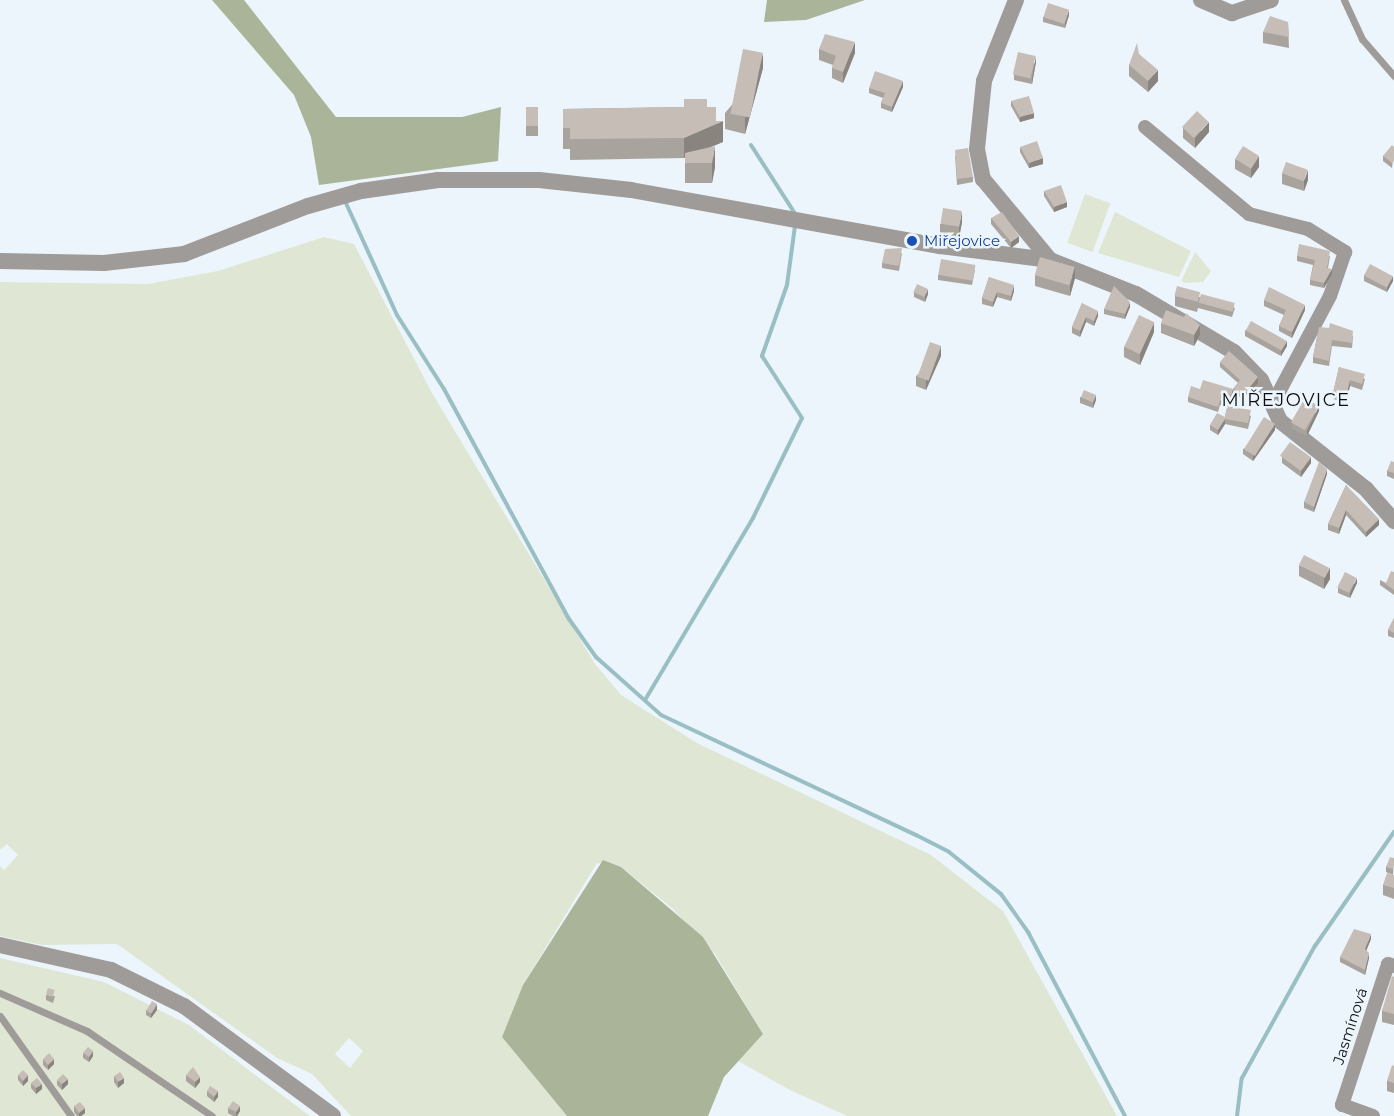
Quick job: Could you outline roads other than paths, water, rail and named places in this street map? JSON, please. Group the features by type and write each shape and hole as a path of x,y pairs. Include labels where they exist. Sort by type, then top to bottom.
{"street":[{"path":"1016,0 984,81 977,149 983,179 1050,260"},
{"path":"1201,0 1232,12 1271,0"},
{"path":"1145,127 1249,214 1308,229 1345,252 1330,296 1272,405"},
{"path":"0,261 104,263 174,256 343,196 438,180 539,180 1050,260 1189,321 1250,366 1280,421 1366,489 1394,521"},
{"path":"0,945 111,970 184,1006 333,1116"},
{"name":"Jasmínová","path":"1373,1116 1342,1105 1388,964 1394,966"}],"lane":[{"path":"1344,0 1362,39 1394,76"},
{"path":"0,993 87,1031 212,1116"},
{"path":"0,1016 70,1116"}],"waterway":[{"path":"751,145 796,215"},
{"path":"345,201 397,315 444,389 569,619 596,657 661,715 949,852 1001,894 1028,932 1125,1116"},
{"path":"645,700 753,518 802,418 762,356 787,285 795,226"},
{"path":"1237,1116 1242,1078 1315,946 1394,832"}],"place":[{"name":"Miřejovice","path":"912,241"}],"district":[{"name":"MIŘEJOVICE","path":"1286,400"}]}
